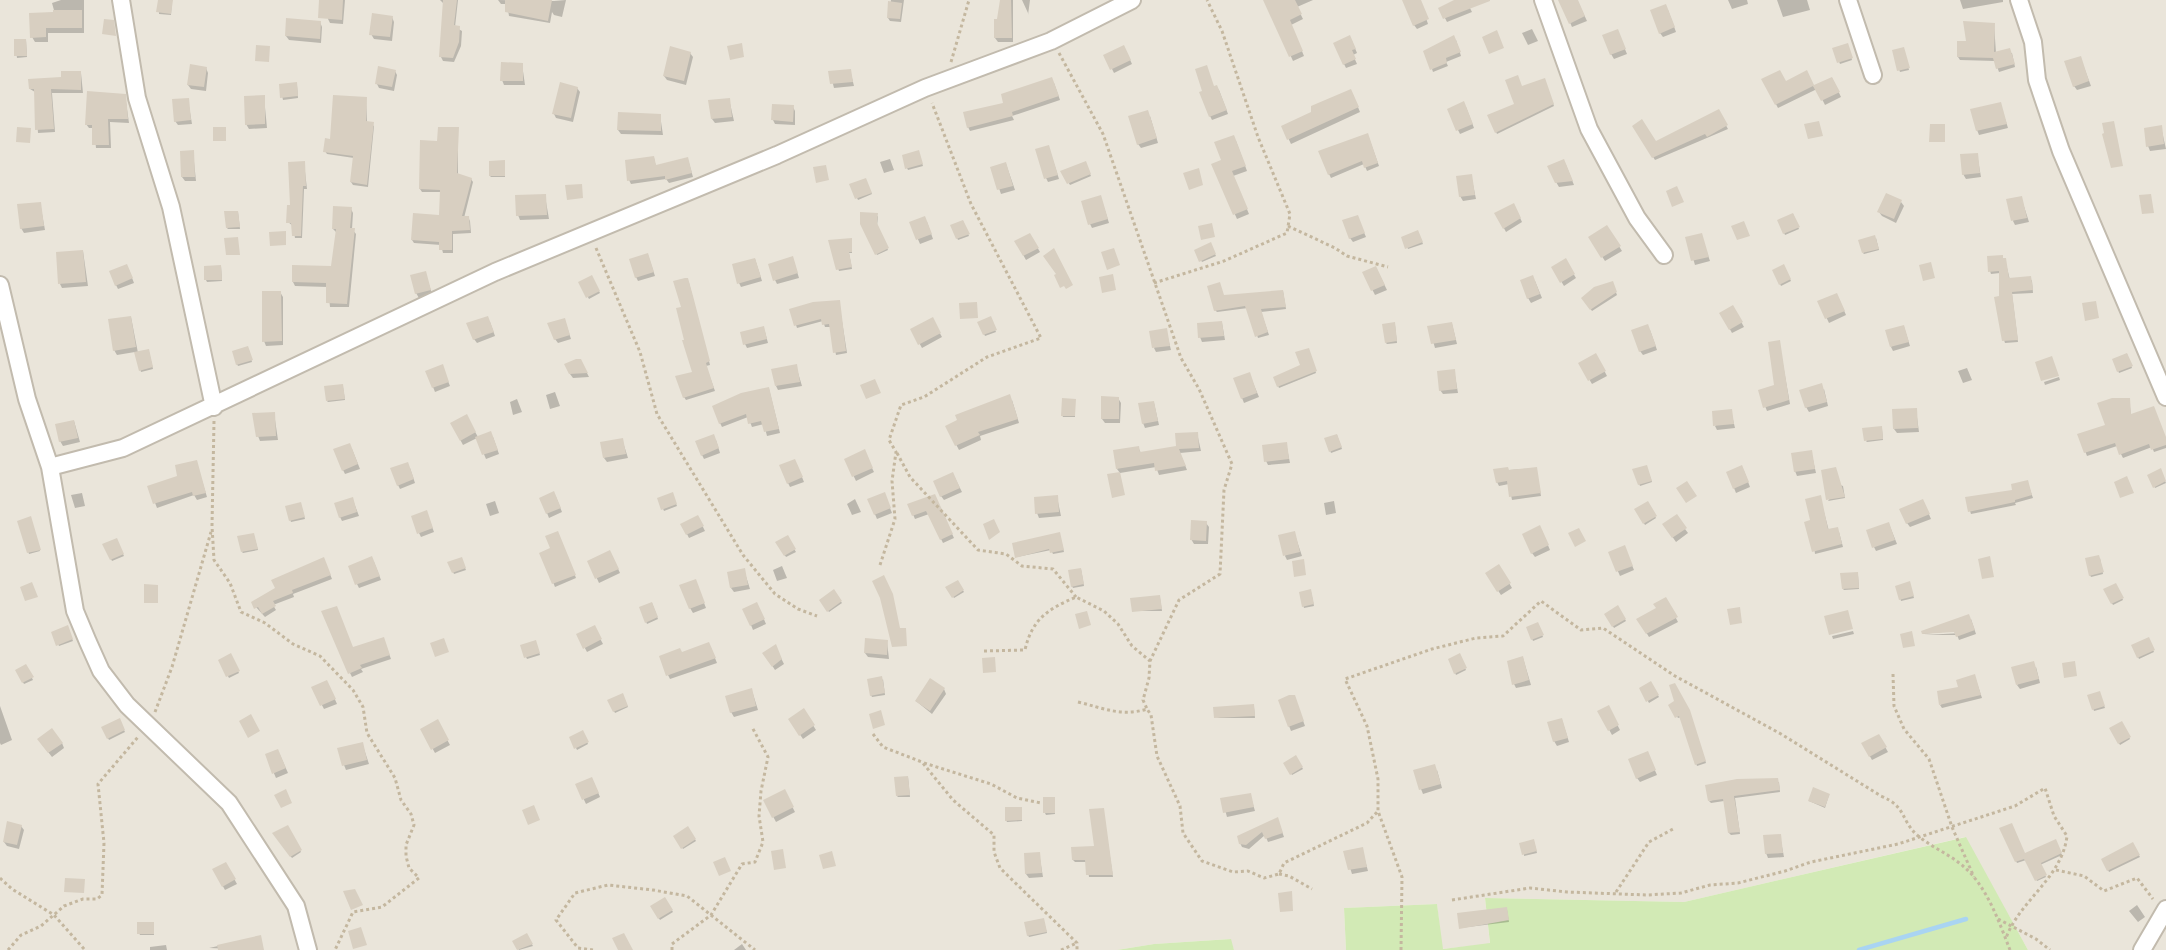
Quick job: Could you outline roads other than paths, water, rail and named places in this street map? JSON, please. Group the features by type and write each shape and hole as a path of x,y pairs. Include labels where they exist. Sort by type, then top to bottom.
{"street":[{"path":"121,0 137,98 171,207 214,407"},
{"path":"50,467 123,448 214,407 495,272 777,155 933,85 1052,41 1132,0"},
{"path":"1544,0 1589,129 1637,218 1664,255"},
{"path":"1848,0 1873,75"},
{"path":"2019,0 2033,42 2037,80 2061,151 2166,396"},
{"path":"0,285 27,399 50,467 75,611 101,671 127,705 229,803 296,906 308,950"},
{"path":"2142,950 2163,916"}],"waterway":[{"path":"1859,950 1966,919"}]}
